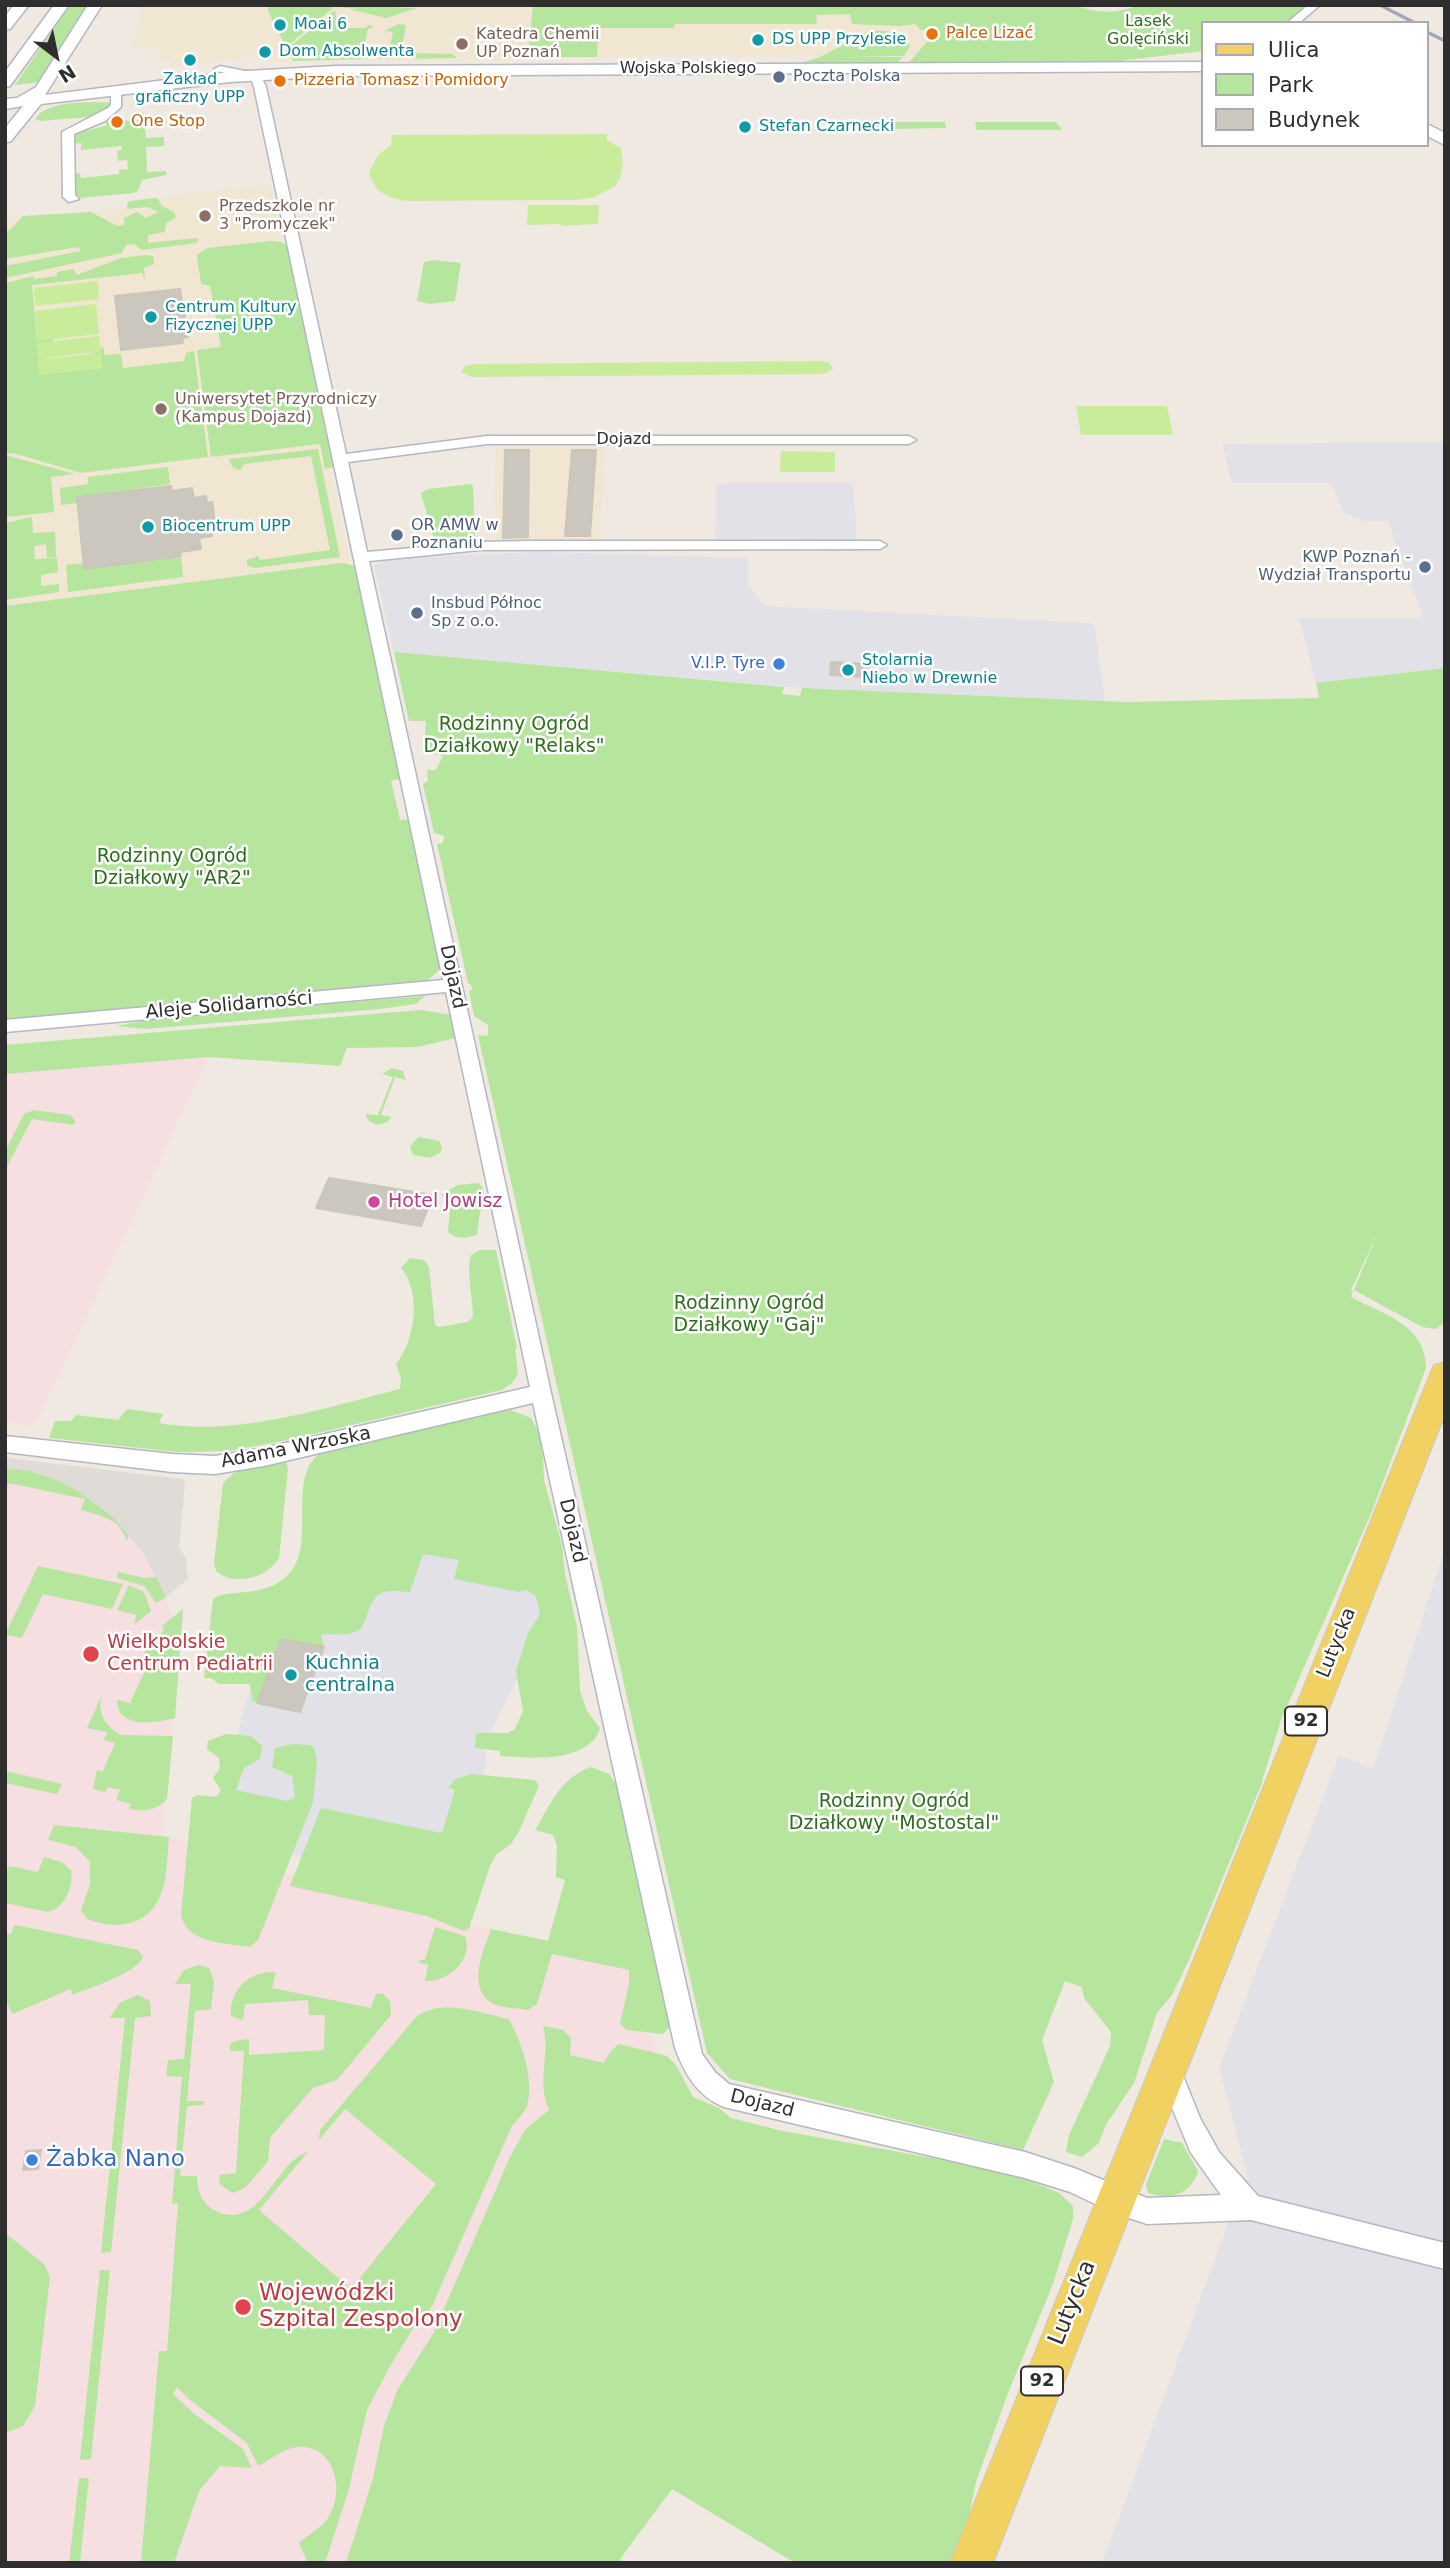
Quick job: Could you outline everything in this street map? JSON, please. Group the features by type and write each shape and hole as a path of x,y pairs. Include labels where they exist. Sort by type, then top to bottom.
{"main road":[{"name":"Lutycka","path":"971,2563 1445,1374"}],"street":[{"path":"5,138 16,98 62,5"},
{"path":"16,98 73,77 95,5"},
{"path":"1295,21 1315,5"},
{"path":"5,26 29,12"},
{"name":"Wojska Polskiego","path":"16,98 73,77 220,69 299,72 1202,67"},
{"name":"Wojska Polskiego","path":"220,69 256,76"},
{"name":"Wojska Polskiego","path":"16,98 115,92 299,72"},
{"name":"Dojazd","path":"256,76 541,1393 684,2034 695,2067 707,2084 724,2095 1024,2165 1074,2181 1114,2200"},
{"path":"73,199 69,197 68,132 97,122 109,114 117,105 115,92"},
{"name":"Dojazd","path":"340,458 487,440 909,440"},
{"path":"362,557 480,546 880,545"},
{"name":"Aleje Solidarności","path":"5,1026 453,985"},
{"name":"Adama Wrzoska","path":"5,1444 172,1463 228,1463 299,1450 541,1393"},
{"path":"1167,2068 1188,2123 1211,2165 1229,2189 1251,2207"},
{"path":"1114,2200 1147,2211 1251,2207 1445,2256"}],"shaded area":[{"path":"143,5 1089,5 1080,28 916,56 528,57 527,60 389,61 389,58 273,62 252,57 171,66 169,60 160,61 157,50 133,47"},
{"name":"Uniwersytet Przyrodniczy (Kampus Dojazd)","path":"270,185 395,780 5,802 5,219 132,207 131,200"},
{"name":"KWP Poznań - Wydział Transportu","path":"1445,442 1445,668 1316,683 1299,618 1419,618 1422,614 1388,521 1364,521 1344,513 1331,483 1231,483 1223,444"},
{"path":"495,447 605,447 599,539 496,540"},
{"path":"853,483 857,540 715,539 716,485"},
{"path":"539,552 748,558 748,585 765,606 1089,623 1094,625 1105,701 802,688 394,652 374,566 385,560 411,557"},
{"path":"209,1057 35,1426 5,1422 5,1074"},
{"path":"5,1459 183,1479 185,1483 179,1548 186,1558 188,1579 166,1597 143,1553 114,1518 76,1490 54,1479 29,1471 5,1468"},
{"name":"Wojewódzki Szpital Zespolony","path":"5,1468 76,1490 129,1534 162,1587 173,1617 177,1666 161,1835 468,1925 628,1956 674,2109 568,2563 5,2563"},
{"path":"384,1526 533,1552 544,1625 487,1739 479,1838 453,1895 212,1835 254,1671 280,1613"},
{"path":"1445,1549 1445,2563 1102,2563 1247,2173 1219,2068 1339,1755 1373,1769"}],"green space":[{"path":"70,5 90,5 41,82 15,85"},
{"path":"268,5 331,5 333,8 286,47 268,11"},
{"path":"341,5 417,8 386,18 349,9 362,8 343,8"},
{"name":"Lasek Golęciński","path":"533,5 1075,5 1107,12 1139,5 1308,5 1288,21 1202,21 1202,51 1126,60 1110,65 906,66 931,37 941,36 936,28 921,30 915,24 852,24 850,14 816,15 817,24 675,24 674,28 598,28 597,57 528,57"},
{"path":"335,10 337,23 342,28 366,28 368,25 375,27 368,29 363,50 371,51 370,59 293,61 288,48"},
{"path":"399,24 406,25 401,53 452,54 457,58 379,59 381,50 389,50 393,32 384,31"},
{"path":"869,31 892,32 903,37 910,46 904,56 846,57 903,57 897,63 801,63 820,57"},
{"path":"113,102 102,116 40,121 35,119 41,113 60,105"},
{"path":"144,113 146,138 164,137 164,146 146,147 147,172 166,171 166,175 142,180 138,191 133,193 80,198 74,196 73,174 80,173 81,178 119,174 119,170 128,169 127,160 118,161 117,151 122,150 121,146 81,150 81,143 72,144 72,134 106,126 106,122 113,122 114,127 122,126 123,121 139,120 139,114"},
{"path":"829,122 945,122 946,128 829,130"},
{"path":"975,122 1055,122 1061,130 977,130"},
{"path":"607,134 607,140 621,148 623,164 620,179 615,186 595,197 577,200 407,201 382,193 374,185 369,172 378,155 391,145 392,135"},
{"path":"157,198 162,206 174,212 176,217 166,223 165,232 148,235 148,243 199,239 196,243 142,250 134,244 126,245 122,253 5,278 5,266 81,251 78,247 5,259 5,231 10,230 23,216 91,212 117,226 124,225 124,218 137,212 146,218 158,212 148,207 126,209 129,201"},
{"path":"528,205 599,205 598,224 527,225"},
{"path":"272,241 289,247 335,467 325,469 320,444 211,457 197,350 221,347 210,286 201,284 197,255 207,248"},
{"path":"153,256 154,264 144,268 145,280 142,273 32,285 37,341 53,339 53,342 37,344 39,359 53,358 38,360 101,353 86,354 101,351 100,347 103,347 105,355 121,354 123,368 184,361 186,353 194,351 208,457 81,473 13,453 5,454 5,283 34,276 34,279 57,276 57,272 73,269 77,275 121,258"},
{"path":"433,260 461,263 455,301 430,304 417,301 424,262"},
{"path":"98,281 99,299 35,306 34,288"},
{"path":"96,304 99,334 37,341 35,311"},
{"path":"99,336 101,351 39,359 37,343"},
{"path":"101,353 103,368 39,375 38,360"},
{"path":"830,363 833,369 823,374 471,377 461,372 465,366 474,364"},
{"path":"1076,406 1167,406 1173,435 1081,435"},
{"path":"318,449 340,557 255,568 247,566 247,560 258,556 260,560 330,550 311,456 244,464 240,470 233,468 229,459"},
{"path":"781,451 835,452 835,472 780,472"},
{"path":"5,455 75,474 51,477 54,512 5,517"},
{"path":"168,467 170,484 78,497 78,503 61,505 60,488 88,484 88,477"},
{"path":"471,484 475,538 470,544 436,547 421,493 428,489"},
{"path":"32,517 33,533 55,532 56,557 47,558 46,544 34,546 35,559 57,558 58,572 41,575 41,586 59,584 59,592 5,600 5,523"},
{"path":"181,556 183,577 68,592 66,565 83,563 84,569"},
{"name":"Rodzinny Ogród Działkowy \"AR2\"","path":"342,563 356,566 402,779 391,780 400,820 410,819 440,966 438,970 429,979 412,985 5,1020 5,606"},
{"path":"394,652 784,687 782,694 800,696 802,688 1126,702 1319,698 1316,683 1445,668 1445,1322 1436,1329 1422,1327 1354,1290 1378,1232 1351,1290 1351,1297 1389,1316 1411,1331 1424,1353 1426,1368 1372,1511 1281,1720 1261,1785 1189,1960 1172,1995 1157,2013 1134,2083 1107,2123 1098,2144 1082,2157 1066,2152 1069,2135 1110,2046 1111,2032 1084,1998 1082,1987 1065,1981 1042,2040 1054,2082 1023,2150 730,2079 707,2053 478,1035 488,1036 488,1025 474,1016 469,991 472,990 471,985 468,983 437,844 443,843 444,836 434,833 423,784 428,781 427,770 436,770 443,756 424,752 426,721 409,721"},
{"path":"425,996 416,1004 380,1009 146,1029 116,1026 158,1018"},
{"path":"421,1010 452,1015 456,1038 417,1047 347,1048 340,1066 209,1057 5,1074 5,1045"},
{"path":"392,1068 403,1071 406,1080 395,1077 381,1115 392,1117 383,1124 376,1124 367,1119 366,1114 378,1115 393,1077 382,1074"},
{"path":"34,1110 70,1115 76,1122 73,1125 32,1119 5,1170 5,1151 24,1114"},
{"path":"419,1137 439,1141 442,1147 440,1153 430,1158 413,1155 410,1146"},
{"path":"478,1183 482,1186 486,1202 480,1212 477,1235 455,1236 448,1232 450,1209 442,1194 458,1185"},
{"path":"480,1250 496,1250 517,1348 518,1374 512,1383 502,1390 283,1441 228,1451 177,1452 49,1438 55,1421 71,1421 76,1415 118,1420 127,1409 163,1414 159,1423 219,1426 311,1412 400,1389 401,1378 396,1364 408,1343 414,1316 412,1290 401,1268 410,1258 424,1260 429,1267 435,1325 439,1327 468,1322 473,1317 469,1276 471,1255"},
{"path":"510,1410 531,1418 542,1438 544,1480 562,1545 565,1574 577,1627 580,1691 587,1711 600,1728 594,1740 571,1753 542,1758 500,1756 500,1751 475,1748 476,1733 508,1733 515,1729 523,1711 516,1671 528,1633 540,1614 536,1596 526,1590 519,1592 454,1579 459,1560 423,1554 410,1592 387,1591 378,1595 359,1630 346,1634 321,1635 324,1647 281,1639 257,1703 252,1700 250,1684 219,1684 211,1678 204,1678 213,1599 268,1587 288,1575 297,1562 301,1546 305,1475 312,1461 324,1451"},
{"path":"5,1459 34,1463 135,1523 126,1541 115,1523 81,1510 85,1499 9,1483 5,1490"},
{"path":"279,1461 286,1462 288,1468 279,1558 267,1571 250,1578 232,1579 223,1576 216,1571 214,1563 223,1483 235,1472"},
{"path":"38,1566 123,1584 112,1609 43,1594 22,1638 5,1635"},
{"path":"118,1572 144,1578 157,1577 166,1597 156,1603 144,1586 117,1578"},
{"path":"129,1585 144,1592 151,1611 136,1623 137,1615 117,1610"},
{"path":"183,1609 175,1718 158,1722 131,1720 119,1710 117,1700 130,1703 147,1666 139,1664 148,1645 164,1631 162,1626"},
{"path":"101,1697 104,1720 121,1735 173,1736 167,1799 159,1806 145,1810 129,1809 131,1804 116,1800 120,1790 108,1787 105,1792 93,1789 97,1770 103,1771 115,1743 104,1740 107,1732 87,1728"},
{"path":"226,1734 251,1736 262,1746 260,1759 244,1768 236,1790 287,1801 295,1797 292,1776 272,1767 275,1748 293,1744 311,1745 315,1750 317,1762 313,1802 258,1940 250,1947 199,1937 185,1925 181,1915 192,1798 197,1795 216,1797 221,1790 213,1778 220,1768 219,1758 207,1749 208,1741"},
{"path":"591,1767 609,1774 618,1787 672,2024 663,2034 627,2030 620,2024 629,1984 629,1970 552,1954 537,2004 528,2010 494,2004 483,1995 479,1986 479,1967 491,1929 548,1941 565,1880 556,1877 557,1845 553,1835 535,1830 564,1785"},
{"path":"5,1771 62,1784 57,1794 5,1783"},
{"path":"471,1774 535,1780 539,1786 518,1833 511,1844 497,1854 490,1866 469,1928 464,1931 427,1916 290,1886 321,1808 442,1833 455,1790 448,1788 456,1779"},
{"path":"54,1825 169,1837 164,1885 150,1912 131,1923 121,1925 87,1919 81,1910 90,1885 90,1862 76,1847 48,1840"},
{"path":"44,1857 62,1862 71,1870 70,1889 64,1901 48,1912 5,1903 5,1875 9,1866 38,1872"},
{"path":"15,1925 138,1950 143,1957 131,1969 111,1980 72,1995 71,1989 12,2014 5,1998 5,1934 11,1934"},
{"path":"435,1927 465,1936 466,1953 450,1974 425,1981 428,1964 419,1963 420,1960 425,1960"},
{"path":"198,1965 209,1968 214,1981 211,2009 195,2011 187,2101 204,2101 203,2105 187,2106 180,2176 197,2176 200,2194 212,2209 229,2215 243,2213 266,2194 296,2158 308,2152 259,2210 351,2289 436,2184 345,2109 319,2140 320,2130 417,2016 427,2011 462,2008 509,2019 526,2061 529,2085 527,2106 511,2128 433,2304 424,2319 420,2317 367,2410 348,2492 325,2563 308,2563 299,2543 319,2528 333,2507 336,2483 334,2471 328,2461 310,2448 297,2447 258,2466 247,2443 177,2387 173,2394 193,2413 243,2449 252,2468 220,2466 199,2491 174,2563 141,2563 159,2351 167,2351 178,2203 172,2204 182,2077 166,2076 168,2060 184,2059 191,1984 175,1984 184,1970"},
{"path":"276,1973 272,1988 371,2008 376,1994 382,1993 390,2001 391,2015 337,2080 313,2088 270,2138 268,2161 246,2187 233,2193 220,2185 219,2175 236,2173 244,2051 230,2051 230,2045 235,2041 249,2039 249,2055 324,2050 325,2015 309,2015 308,2000 245,2004 243,2020 231,2016 233,1999 242,1985 256,1975"},
{"path":"138,1995 150,2001 151,2016 135,2018 111,2252 101,2253 125,2018 109,2018 121,2002"},
{"path":"543,2026 563,2030 571,2038 570,2055 604,2063 610,2052 619,2044 667,2056 676,2065 693,2097 719,2108 731,2118 778,2130 1009,2172 1059,2193 1073,2206 1073,2219 1053,2284 1008,2393 976,2482 967,2525 950,2563 795,2563 672,2489 620,2559 623,2563 346,2563 373,2478 384,2426 398,2389 433,2334 510,2157 525,2130 549,2110 543,2078"},
{"path":"1164,2139 1182,2143 1198,2171 1185,2190 1179,2194 1165,2196 1148,2193 1146,2184"},
{"path":"5,2233 44,2264 50,2277 35,2406 23,2426 5,2433"},
{"path":"100,2270 110,2270 91,2459 80,2460"},
{"path":"79,2478 89,2478 80,2563 69,2563"}],"building":[{"name":"Centrum Kultury Fizycznej UPP","path":"180,289 188,337 182,338 183,343 121,350 115,296"},
{"path":"505,450 529,450 528,537 503,538"},
{"path":"572,450 596,450 590,536 565,536"},
{"name":"Biocentrum UPP","path":"171,486 172,491 192,488 194,498 206,496 207,503 212,502 216,529 211,530 212,536 199,538 201,549 180,552 181,556 84,569 77,497"},
{"name":"Stolarnia Niebo w Drewnie","path":"831,662 867,664 866,677 830,675"},
{"name":"Hotel Jowisz","path":"329,1178 433,1195 421,1226 316,1208"},
{"name":"Kuchnia centralna","path":"281,1639 324,1647 300,1712 257,1703"},
{"name":"Żabka Nano","path":"41,2150 38,2169 23,2170 26,2151"}],"railway":[{"path":"1380,5 1411,21"},
{"path":"1429,33 1445,41"}],"place":[{"name":"Moai 6","path":"280,25"},
{"name":"Palce Lizać","path":"932,34"},
{"name":"DS UPP Przylesie","path":"758,40"},
{"name":"Katedra Chemii UP Poznań","path":"462,44"},
{"name":"Dom Absolwenta","path":"265,52"},
{"name":"Zakład graficzny UPP","path":"190,60"},
{"name":"Poczta Polska","path":"779,77"},
{"name":"Pizzeria Tomasz i Pomidory","path":"280,81"},
{"name":"One Stop","path":"117,122"},
{"name":"Stefan Czarnecki","path":"745,127"},
{"name":"Przedszkole nr 3 \"Promyczek\"","path":"205,216"},
{"name":"Centrum Kultury Fizycznej UPP","path":"151,317"},
{"name":"Uniwersytet Przyrodniczy (Kampus Dojazd)","path":"161,409"},
{"name":"Biocentrum UPP","path":"148,527"},
{"name":"OR AMW w Poznaniu","path":"397,535"},
{"name":"KWP Poznań - Wydział Transportu","path":"1425,567"},
{"name":"Insbud Północ Sp z o.o.","path":"417,613"},
{"name":"V.I.P. Tyre","path":"779,664"},
{"name":"Stolarnia Niebo w Drewnie","path":"848,670"},
{"name":"Hotel Jowisz","path":"374,1202"},
{"name":"Wielkpolskie Centrum Pediatrii","path":"91,1654"},
{"name":"Kuchnia centralna","path":"291,1675"},
{"name":"Żabka Nano","path":"32,2160"},
{"name":"Wojewódzki Szpital Zespolony","path":"243,2307"}],"park label":[{"name":"Rodzinny Ogród Działkowy \"Relaks\"","path":"514,736"},
{"name":"Rodzinny Ogród Działkowy \"Gaj\"","path":"749,1315"},
{"name":"Rodzinny Ogród Działkowy \"Mostostal\"","path":"894,1813"}]}
